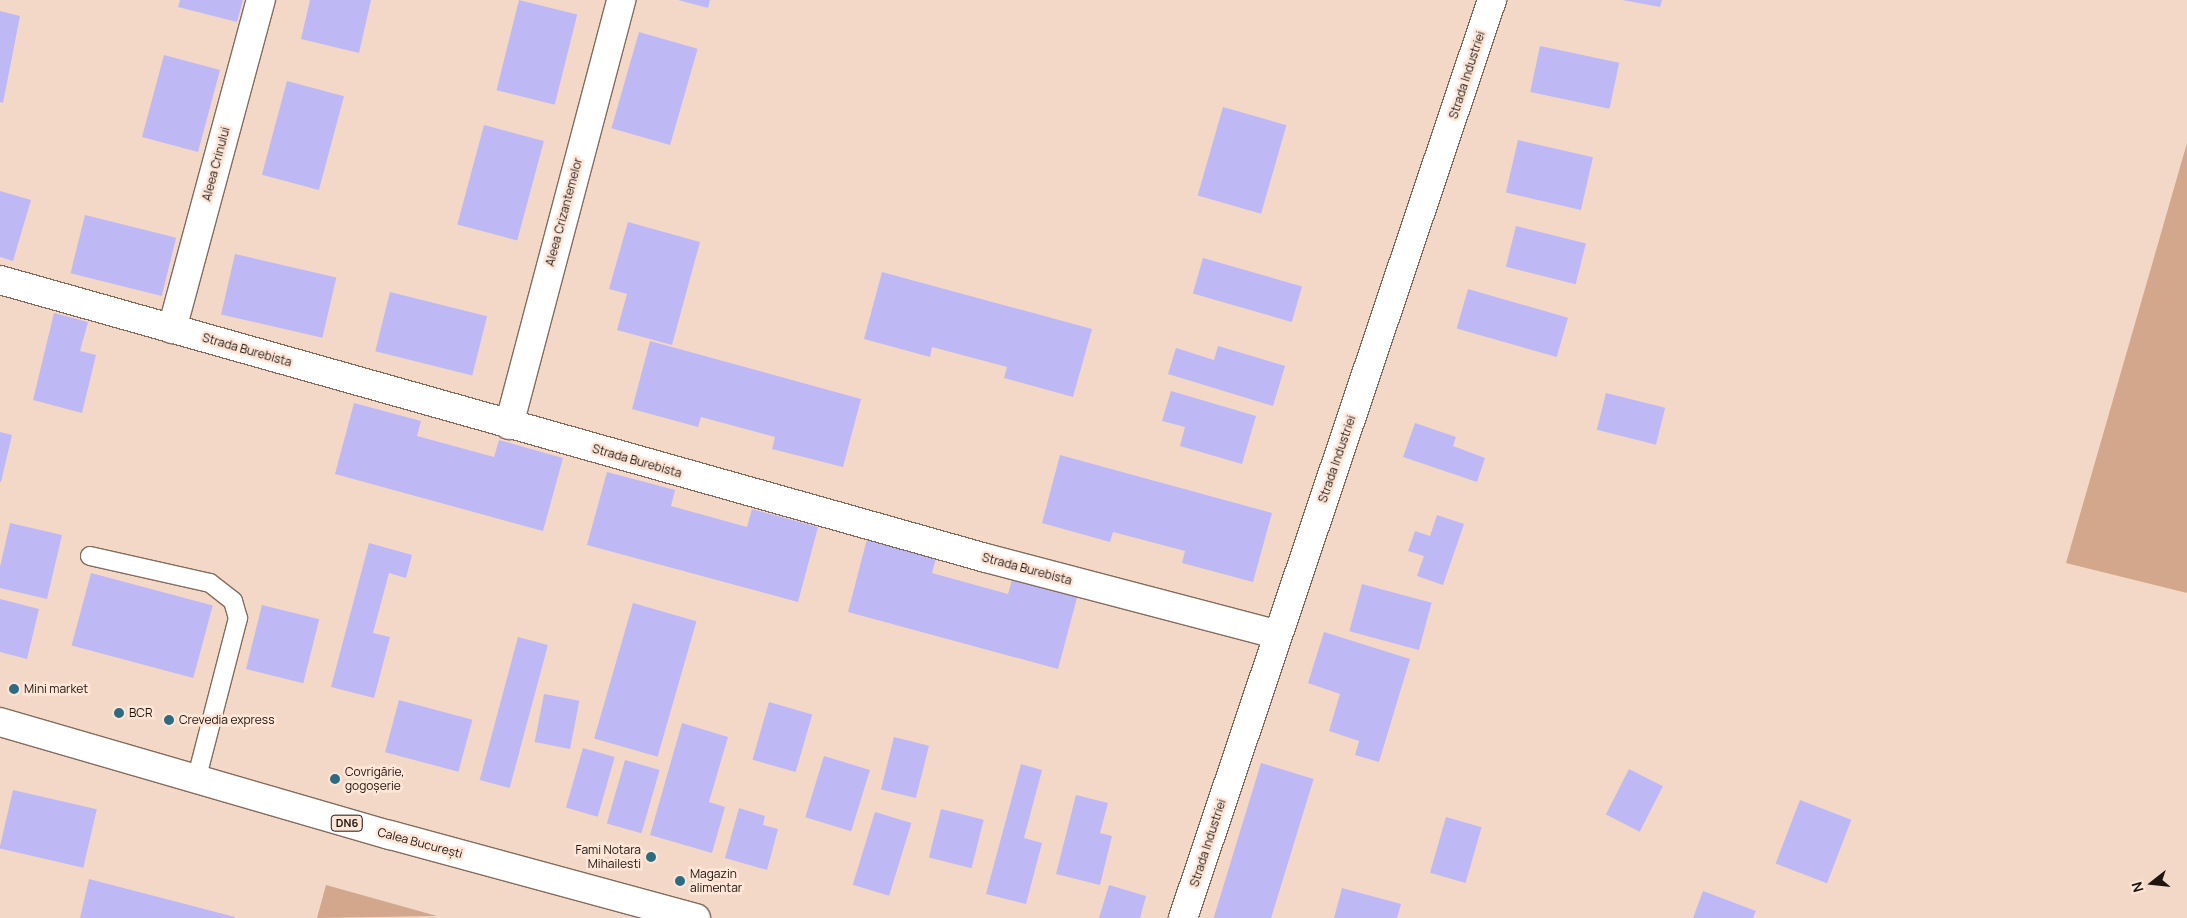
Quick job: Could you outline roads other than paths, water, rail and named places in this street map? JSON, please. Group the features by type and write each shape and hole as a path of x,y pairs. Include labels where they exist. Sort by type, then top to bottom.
{"street":[{"name":"Aleea Crinului","path":"172,329 261,0"},
{"name":"Aleea Crizantemelor","path":"510,425 621,0"},
{"name":"Strada Industriei","path":"1183,918 1276,634 1426,201 1492,0"},
{"name":"Strada Burebista","path":"0,280 986,558 1276,634"},
{"name":"Calea București","path":"0,722 196,780 696,918"}],"lane":[{"path":"90,556 210,583 233,600 238,618 196,780"}],"place":[{"name":"Mini market","path":"14,689"},
{"name":"BCR","path":"119,713"},
{"name":"Crevedia express","path":"169,720"},
{"name":"Covrigărie, gogoșerie","path":"335,779"},
{"name":"Fami Notara Mihailesti","path":"651,857"},
{"name":"Magazin alimentar","path":"680,881"}]}
